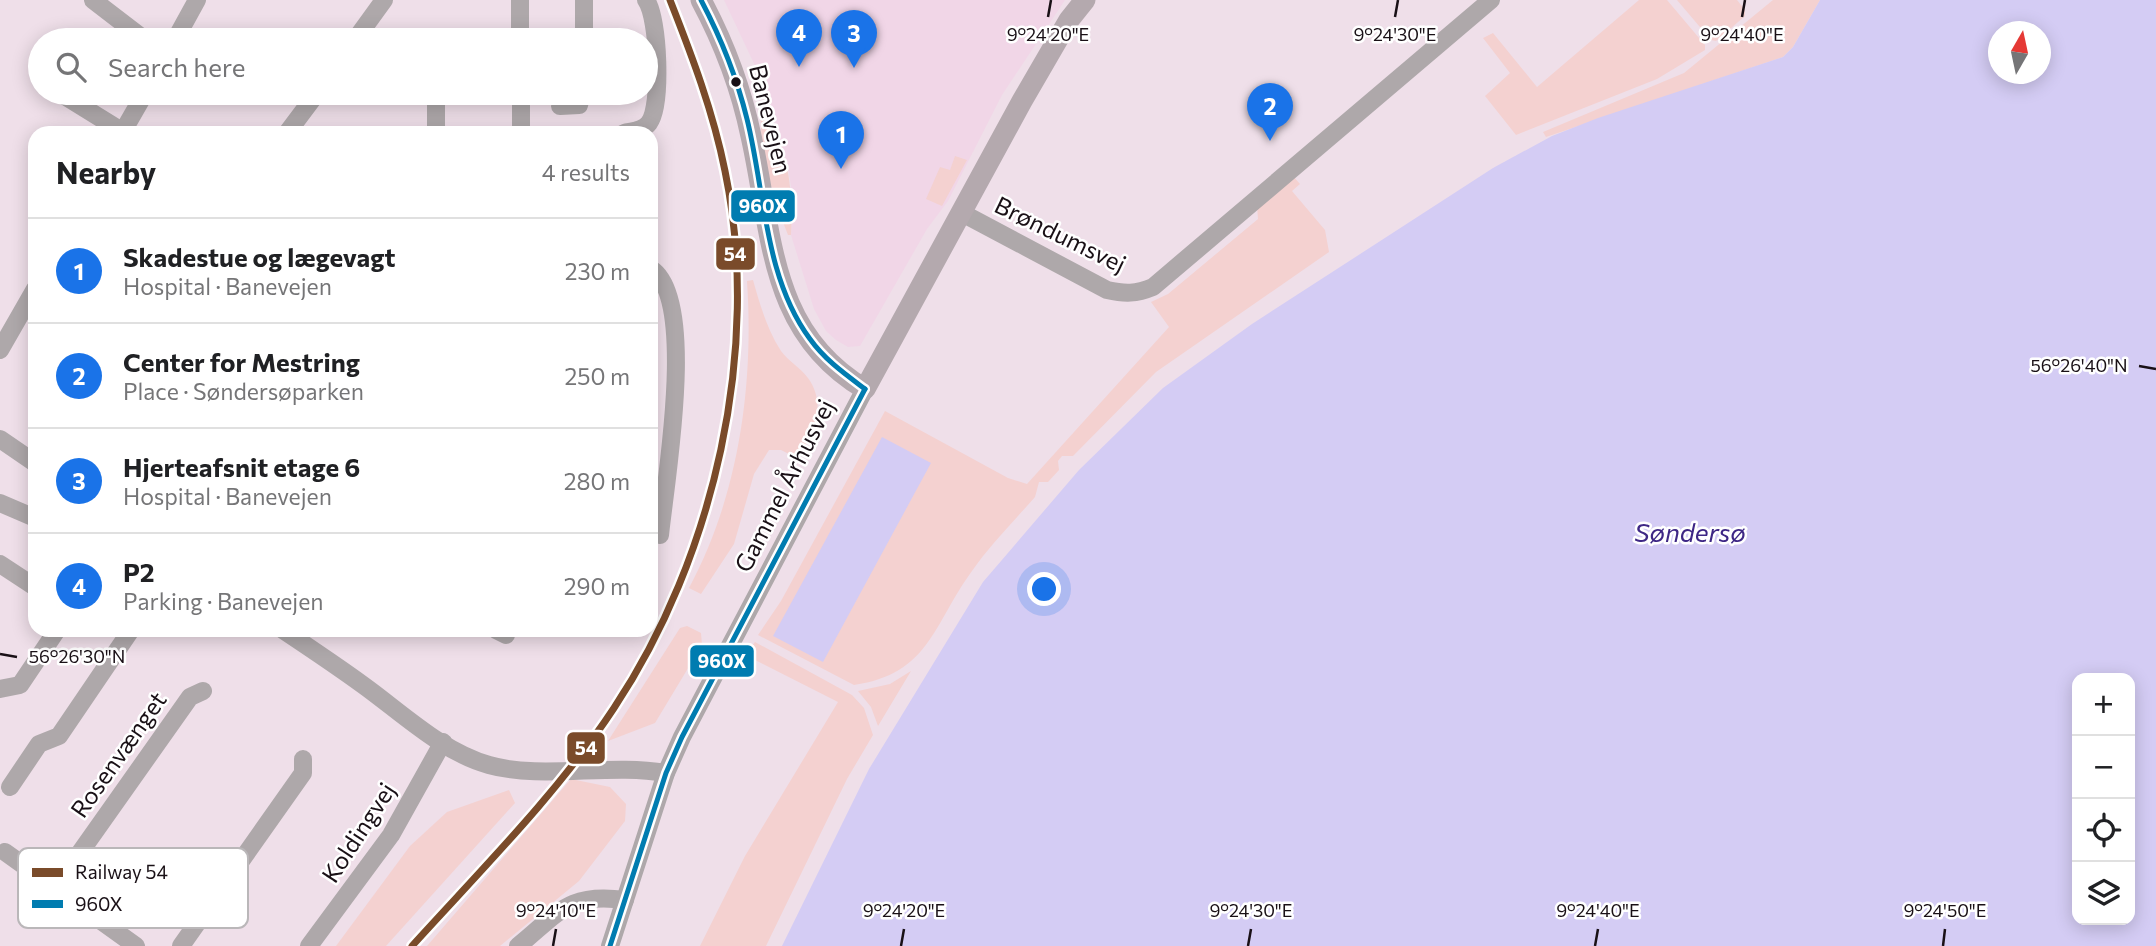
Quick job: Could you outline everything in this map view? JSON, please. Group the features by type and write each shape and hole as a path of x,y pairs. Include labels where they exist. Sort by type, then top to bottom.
{"main road":[{"name":"Banevejen","path":"701,0 725,50 743,106 775,258 794,319 812,347 841,375 864,389"},
{"name":"Gammel Århusvej","path":"864,389 1043,66 1085,0"}],"street":[{"path":"93,0 129,28"},
{"path":"182,28 197,0"},
{"path":"364,28 384,0"},
{"path":"584,0 584,28"},
{"path":"646,0 656,28"},
{"name":"Brøndumsvej","path":"962,213 1107,290 1125,295 1153,287 1491,0"},
{"path":"515,2 518,28"},
{"path":"79,105 112,126"},
{"path":"126,126 138,105"},
{"path":"292,126 308,105"},
{"path":"436,105 436,126"},
{"path":"520,105 521,126"},
{"path":"560,106 570,105"},
{"path":"645,126 655,105"},
{"path":"658,277 667,288 674,308 676,383 660,535"},
{"path":"0,350 28,302"},
{"name":"Gammel Århusvej","path":"610,946 666,773 713,675 814,490 864,389"},
{"path":"0,439 28,458"},
{"path":"0,503 28,515"},
{"path":"0,564 28,582"},
{"path":"0,689 20,685 52,637"},
{"path":"10,787 39,744 59,736 126,637"},
{"path":"293,637 443,743 489,765 530,769 635,767 666,773"},
{"name":"Rosenvænget","path":"83,848 190,697 203,691"},
{"name":"Koldingvej","path":"309,946 391,835 443,743"},
{"path":"248,851 303,773 303,759"},
{"path":"5,852 18,861"},
{"path":"518,946 573,901 590,897 625,900"},
{"path":"111,928 136,946"},
{"path":"181,946 194,928"}],"shaded area":[{"path":"724,0 1065,0 1002,95 948,201 927,229 860,346 848,347 836,340 826,331 814,309 791,235 793,200 788,166 766,89"},
{"path":"1639,0 1667,0 1705,45 1705,50 1657,79 1516,135 1485,96 1510,73 1483,38 1493,33 1537,87"},
{"path":"1677,0 1737,0 1745,10 1745,16 1716,41 1711,40"},
{"path":"1773,0 1820,0 1793,47 1783,57 1546,137 1543,132 1684,73"},
{"path":"762,103 774,139 780,139 786,163 791,198 791,235 788,235 782,220 767,170 761,136"},
{"path":"955,156 967,160 942,206 926,199 940,167 950,170"},
{"path":"1293,176 1300,184 1292,191 1325,230 1329,252 1156,372 1073,456 1062,456 1058,461 1059,470 1048,482 1039,482 1035,497 979,561 927,644 914,658 899,670 879,679 854,685 758,635 781,601 885,411 1008,478 1027,484 1169,327 1151,302 1168,294 1258,219 1257,206"},
{"path":"753,280 764,317 776,343 784,355 805,374 814,388 817,399 816,419 799,459 781,450 769,450 754,474 734,544 701,594 689,588 720,515 739,439 748,360 747,281"},
{"path":"687,626 701,633 702,645 655,723 608,741 680,628"},
{"path":"755,642 852,695 864,708 873,735 847,779 766,946 700,946 745,856 838,702 745,655"},
{"path":"911,671 878,726 871,707 858,691 890,684"},
{"path":"571,779 610,787 626,804 625,821 579,881 500,946 427,946"},
{"path":"509,790 515,803 386,946 336,946 410,846 447,812"}],"water":[{"name":"Søndersø","path":"1820,0 2156,0 2156,946 782,946 869,769 983,582 1079,470 1163,388 1252,324 1493,168 1552,136 1598,118 1783,57 1793,47"},
{"path":"882,437 931,463 823,662 773,636"}],"rail line":[{"name":"54","path":"658,630 679,586 703,519 721,450 733,379 737,308 735,239 725,171 708,105 670,0"},
{"name":"54","path":"412,946 568,771 614,708 655,637"}],"transit line":[{"name":"960X","path":"701,0 728,58 743,104 768,233 783,289 795,315 816,347 865,389"},
{"name":"960X","path":"610,946 666,773 682,737 865,389"}],"place":[{"name":"P2","path":"799,67"},
{"name":"Hjerteafsnit etage 6","path":"854,68"},
{"name":"Center for Mestring","path":"1270,141"},
{"name":"Skadestue og lægevagt","path":"841,169"}]}
